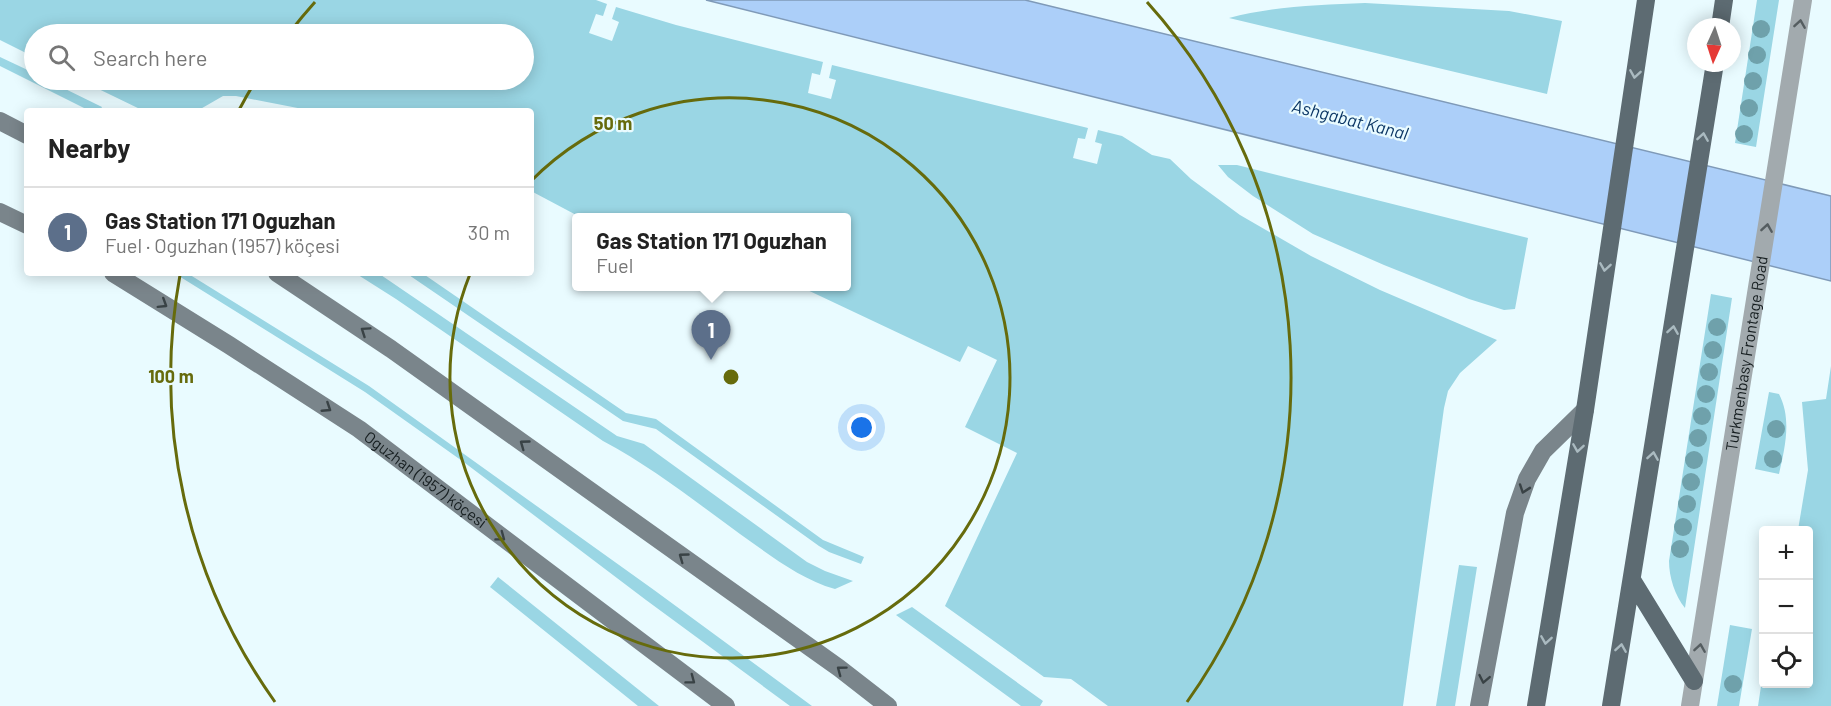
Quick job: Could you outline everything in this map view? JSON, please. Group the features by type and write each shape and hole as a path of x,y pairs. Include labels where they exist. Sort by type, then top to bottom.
{"main road":[{"path":"1721,18 1724,0"},
{"path":"1536,706 1585,410 1645,8"},
{"path":"1611,706 1664,387 1713,72"},
{"path":"0,122 24,134"},
{"path":"0,212 24,224"},
{"name":"Oguzhan (1957) köçesi","path":"118,276 359,429 726,706"},
{"path":"281,276 420,370 839,668 888,706"},
{"path":"1479,706 1515,513 1527,479 1543,452 1585,410"},
{"path":"1632,580 1694,681"}],"street":[{"name":"Turkmenbasy Frontage Road","path":"1690,706 1803,0"}],"shaded area":[{"path":"0,0 596,0 607,4 603,16 596,14 589,33 612,41 619,22 612,19 616,7 676,25 823,62 820,75 812,73 808,93 831,99 836,80 829,78 832,65 1088,128 1085,139 1078,138 1073,158 1097,164 1102,144 1095,142 1098,130 1122,136 1152,155 1170,159 1191,179 1240,215 1311,256 1380,290 1497,340 1460,373 1448,391 1403,706 1108,706 1071,679 1044,677 945,606 1017,453 965,427 997,360 968,346 960,362 809,291 851,291 851,213 572,213 534,193 534,108 298,108 236,96 223,96 202,108 138,108 101,90 534,90 534,24 24,24 24,52 0,40"},
{"path":"1757,0 1779,0 1756,147 1735,143"},
{"path":"1365,3 1509,11 1562,21 1547,94 1229,18 1314,5"},
{"path":"0,57 24,68 24,78 0,66"},
{"path":"48,90 67,90 102,107 84,108"},
{"path":"1218,165 1237,165 1528,238 1515,309 1504,310 1469,299 1313,234 1253,196 1228,177"},
{"path":"179,276 192,276 369,386 812,706 790,706 465,463 365,392"},
{"path":"360,276 382,276 617,436 644,444 807,562 853,581 835,589 822,585 786,566 656,473 603,441"},
{"path":"410,276 426,276 626,413 656,419 823,540 864,557 861,564 819,546 656,429 623,421"},
{"path":"1711,294 1732,298 1685,608 1673,586 1669,561"},
{"path":"1831,366 1831,706 1758,706 1761,688 1813,688 1813,526 1799,526 1808,470 1802,402 1826,399"},
{"path":"1769,392 1779,394 1785,413 1786,433 1779,474 1755,469"},
{"path":"1459,565 1477,567 1455,706 1436,706"},
{"path":"498,577 659,706 638,706 490,587"},
{"path":"912,607 1043,701 1040,706 1021,706 896,615"},
{"path":"1730,625 1752,629 1739,706 1717,706"}],"water":[{"name":"Ashgabat Kanal","path":"706,0 1025,0 1831,196 1831,281"}],"place":[{"name":"Gas Station 171 Oguzhan","path":"711,360"}]}
